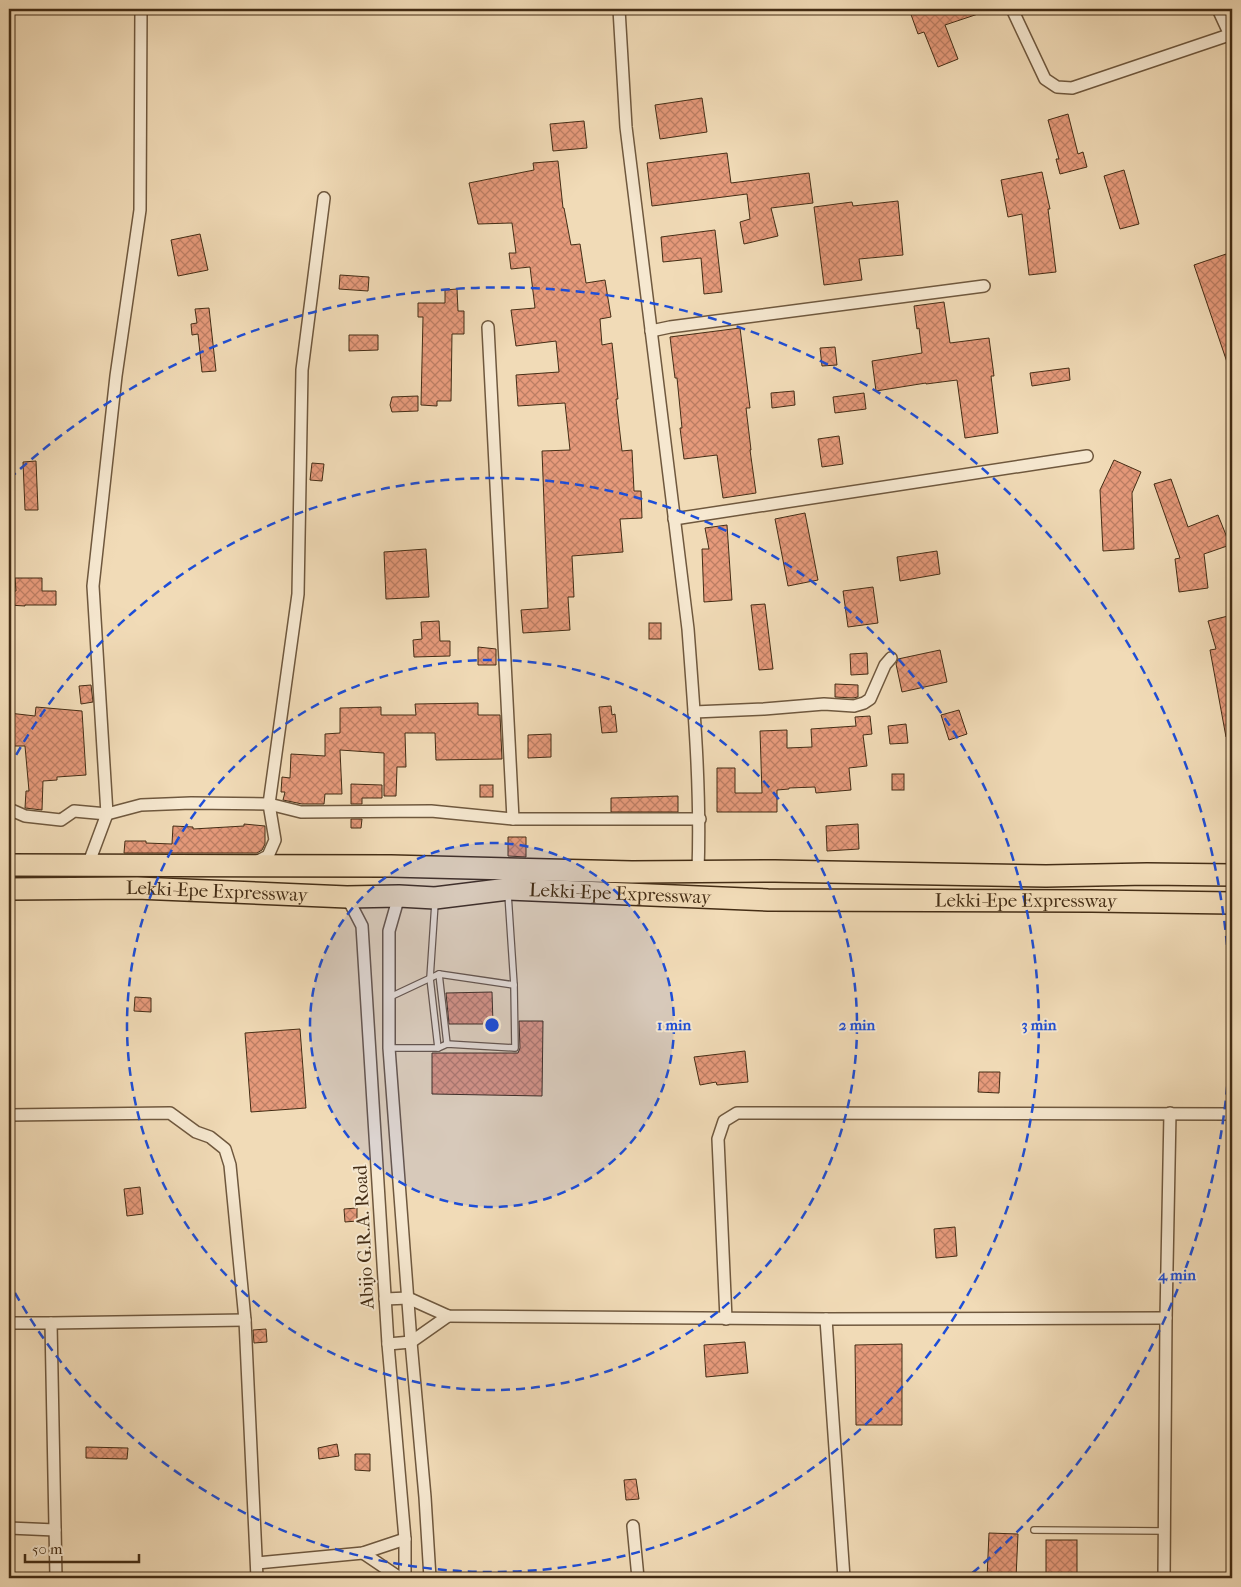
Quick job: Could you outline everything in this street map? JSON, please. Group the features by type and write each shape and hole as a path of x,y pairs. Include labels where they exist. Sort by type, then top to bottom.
{"highway":[{"name":"Lekki-Epe Expressway","path":"9,865 391,866 632,872 698,871 1046,876 1091,874 1232,875"},
{"path":"1091,874 1092,901"},
{"name":"Lekki-Epe Expressway","path":"9,889 137,888 347,897 399,896 435,898 508,889 768,900 1232,903"}],"street":[{"path":"88,865 107,814 92,586 116,376 140,210 141,9"},
{"path":"619,9 626,127 688,628 700,819 698,871"},
{"path":"1012,9 1045,79 1057,87 1072,88 1231,35 1218,9"},
{"path":"250,866 268,856 275,840 269,804 298,594 302,370 324,198"},
{"path":"651,331 984,286"},
{"path":"488,327 513,819"},
{"path":"674,519 1087,456"},
{"path":"694,712 824,704 854,706 864,703 870,698 885,665 891,658"},
{"path":"9,809 25,816 61,820 74,811 107,814 141,805 191,803 269,804 301,812 431,811 513,819 700,819"},
{"name":"Abijo G.R.A. Road","path":"399,896 389,931 389,1048 430,1578"},
{"name":"Abijo G.R.A. Road","path":"347,897 362,926 388,1344 405,1539 405,1578"},
{"path":"9,1115 170,1113 196,1132 210,1137 225,1149 230,1165 245,1320 257,1578"},
{"path":"726,1319 718,1139 724,1121 737,1113 1232,1114"},
{"path":"1164,1578 1170,1113"},
{"path":"385,1300 408,1298 448,1316 726,1319 1166,1318"},
{"path":"388,1344 411,1342 448,1316"},
{"path":"826,1319 844,1578"},
{"path":"9,1323 245,1320"},
{"path":"51,1323 56,1578"},
{"path":"633,1526 638,1578"},
{"path":"9,1528 55,1530"},
{"path":"257,1563 363,1553 405,1539"},
{"path":"363,1553 400,1578"}],"lane":[{"path":"389,1048 438,1048 447,1044 515,1048 514,985 508,889"},
{"path":"435,898 430,978 438,1048"},
{"path":"390,997 439,974 514,985"},
{"path":"439,974 447,1044"},
{"path":"1034,1530 1164,1531"}],"building":[{"path":"909,9 987,9 987,11 945,25 958,59 938,67 924,32 918,34"},
{"path":"702,98 707,132 660,139 655,105"},
{"path":"1068,114 1078,154 1083,152 1087,167 1060,174 1056,159 1059,159 1048,120"},
{"path":"584,121 587,148 553,151 550,124"},
{"path":"727,153 731,183 809,173 813,203 771,208 778,236 744,244 740,222 750,219 747,194 652,206 647,163"},
{"path":"558,161 563,208 571,245 580,244 586,283 605,280 611,317 600,319 602,345 612,343 622,451 632,450 634,491 641,491 642,518 620,519 623,552 572,556 574,597 568,597 570,630 523,633 521,610 548,608 542,451 570,450 565,403 518,406 516,375 559,372 556,341 516,346 511,310 535,308 530,267 511,269 509,253 516,253 512,223 478,224 469,183 534,170 533,163"},
{"path":"1124,170 1139,224 1120,229 1104,176"},
{"path":"1042,172 1050,209 1048,209 1056,272 1029,275 1022,214 1008,217 1001,180"},
{"path":"898,201 903,255 859,259 862,280 824,285 814,207 852,202 853,206"},
{"path":"715,230 722,292 704,294 701,258 663,262 661,237"},
{"path":"200,234 208,270 178,276 171,240"},
{"path":"1232,252 1232,370 1230,371 1194,265"},
{"path":"340,275 369,277 368,291 339,289"},
{"path":"457,289 458,311 464,311 464,334 452,334 451,401 437,401 437,406 421,405 423,317 418,317 418,303 445,303 445,290"},
{"path":"944,302 950,343 989,338 994,376 991,376 998,433 965,438 957,380 876,391 872,361 922,353 914,306"},
{"path":"209,308 216,371 202,372 198,334 192,335 191,324 197,323 195,309"},
{"path":"740,328 750,408 746,408 756,493 723,498 717,455 684,459 677,378 675,378 670,337"},
{"path":"349,335 378,335 378,350 349,351"},
{"path":"835,347 837,365 822,366 820,348"},
{"path":"1069,368 1070,380 1032,386 1030,373"},
{"path":"794,391 795,405 772,408 771,393"},
{"path":"864,393 866,409 835,413 833,397"},
{"path":"418,396 418,411 392,412 390,405 392,397"},
{"path":"839,436 843,464 822,467 818,439"},
{"path":"1114,460 1141,472 1132,493 1134,549 1103,551 1100,490"},
{"path":"36,461 38,510 25,510 23,462"},
{"path":"312,463 324,464 322,481 310,480"},
{"path":"1171,479 1188,527 1218,515 1230,545 1204,554 1208,588 1179,592 1175,559 1180,558 1154,484"},
{"path":"805,513 818,580 788,586 775,519"},
{"path":"727,525 732,600 704,602 702,549 709,549 705,528"},
{"path":"426,549 429,597 386,599 384,552"},
{"path":"937,551 940,574 900,581 897,557"},
{"path":"15,578 42,578 42,591 56,591 56,605 9,605 9,591 16,591"},
{"path":"873,587 878,623 848,627 843,591"},
{"path":"765,604 773,669 759,670 751,605"},
{"path":"1232,615 1232,737 1226,737 1210,650 1216,649 1208,621"},
{"path":"439,621 440,641 450,641 450,656 414,657 413,640 422,639 421,622"},
{"path":"649,623 661,623 661,639 649,639"},
{"path":"478,647 496,649 496,665 478,665"},
{"path":"940,650 947,682 902,692 896,664 898,659"},
{"path":"867,653 868,674 851,675 850,654"},
{"path":"835,684 858,685 858,697 835,697"},
{"path":"91,685 93,702 81,704 79,686"},
{"path":"478,703 478,715 500,715 502,759 436,760 435,733 405,733 406,767 397,767 396,796 384,796 384,753 340,750 342,794 325,794 324,804 302,804 283,800 285,792 281,792 282,777 290,778 291,754 325,756 325,734 340,733 340,708 381,707 381,715 416,715 415,704"},
{"path":"611,706 612,715 615,714 617,732 602,733 599,707"},
{"path":"36,707 82,711 86,775 57,777 57,780 43,781 42,810 25,808 26,791 29,791 25,746 9,746 9,713 35,716"},
{"path":"959,710 967,734 949,740 941,715"},
{"path":"870,716 872,734 863,735 867,766 849,768 851,790 816,793 815,787 789,788 777,790 777,812 717,812 717,768 735,768 735,793 762,793 760,731 787,730 787,748 812,747 811,729 856,726 855,717"},
{"path":"906,724 908,743 890,744 888,726"},
{"path":"551,734 551,757 528,758 528,735"},
{"path":"892,774 904,774 904,790 892,790"},
{"path":"351,784 382,785 382,798 362,798 362,804 351,804"},
{"path":"480,785 493,785 493,797 480,797"},
{"path":"678,796 678,812 611,812 611,798"},
{"path":"351,819 362,819 361,828 351,828"},
{"path":"244,824 265,826 265,844 262,850 257,853 124,853 125,841 172,844 173,826 193,827 193,829 244,826"},
{"path":"858,824 859,849 827,851 826,826"},
{"path":"508,837 526,837 526,857 508,856"},
{"path":"492,992 493,1024 449,1024 446,993"},
{"path":"135,997 151,998 151,1012 134,1011"},
{"path":"519,1021 543,1021 542,1096 432,1094 432,1053 518,1053 520,1048"},
{"path":"300,1029 306,1108 251,1112 245,1033"},
{"path":"745,1051 748,1082 717,1085 716,1082 700,1085 694,1057"},
{"path":"979,1072 1000,1072 999,1093 978,1092"},
{"path":"140,1187 143,1214 127,1216 124,1189"},
{"path":"357,1208 357,1221 345,1222 344,1209"},
{"path":"955,1227 957,1256 936,1258 934,1229"},
{"path":"266,1329 267,1342 254,1343 253,1330"},
{"path":"745,1342 748,1373 706,1377 704,1345"},
{"path":"902,1344 902,1425 856,1425 855,1345"},
{"path":"337,1444 339,1456 319,1459 318,1448"},
{"path":"86,1447 128,1448 127,1459 86,1458"},
{"path":"355,1454 370,1454 370,1471 355,1470"},
{"path":"636,1479 639,1499 626,1500 624,1480"},
{"path":"989,1533 1018,1534 1016,1578 987,1578"},
{"path":"1046,1540 1077,1540 1077,1578 1046,1578"}]}
